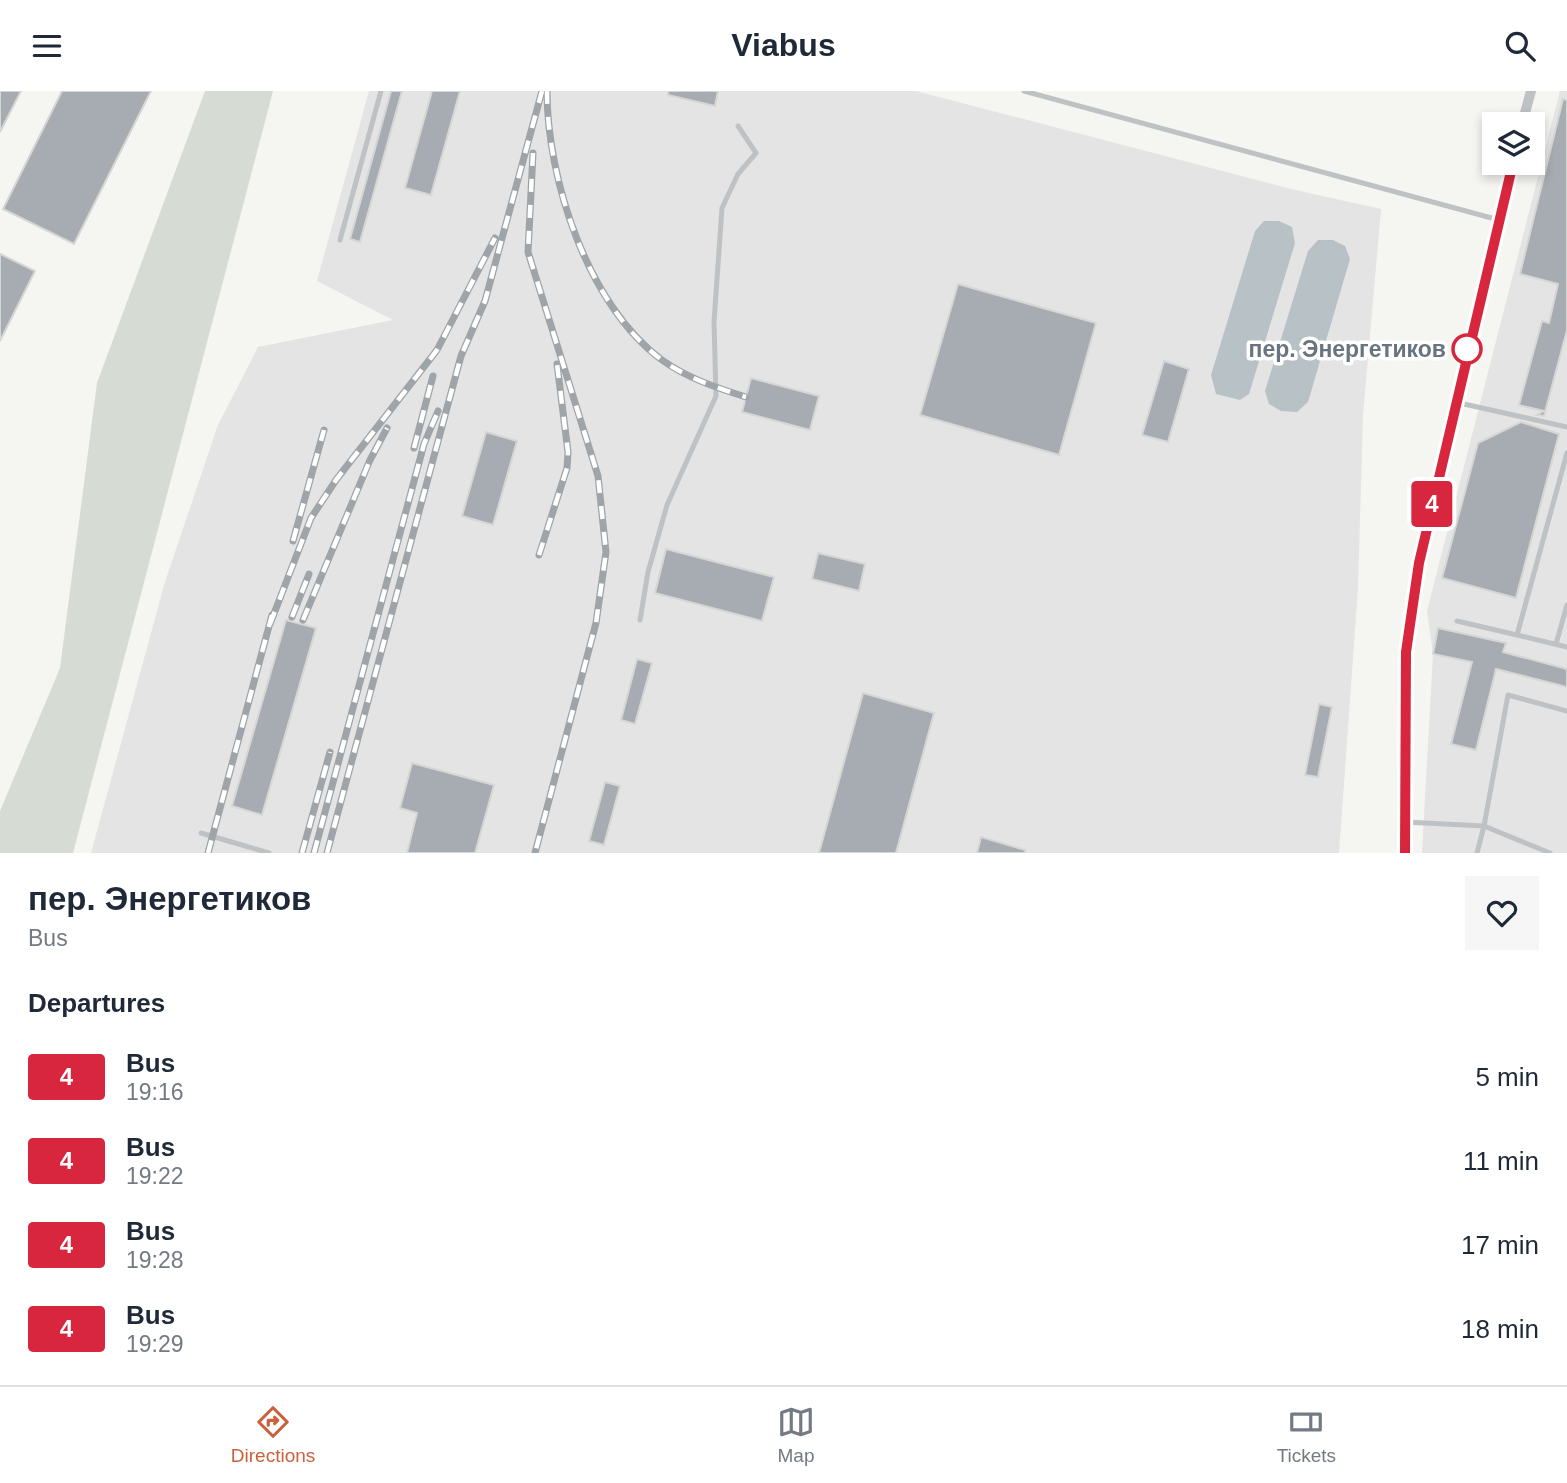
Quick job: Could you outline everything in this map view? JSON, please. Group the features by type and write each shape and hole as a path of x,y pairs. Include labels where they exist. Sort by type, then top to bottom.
{"street":[{"path":"1525,112 1531,91"},
{"path":"1405,853 1406,652 1419,563 1510,175"}],"lane":[{"path":"340,240 381,91"},
{"path":"1024,91 1499,220"},
{"path":"640,620 648,572 667,505 716,396 714,322 722,208 738,174 756,153 738,126"},
{"path":"1455,402 1567,427"},
{"path":"1517,635 1567,453"},
{"path":"1556,644 1567,604"},
{"path":"1457,621 1567,647"},
{"path":"1477,853 1508,695 1567,711"},
{"path":"1405,823 1484,826 1549,853"},
{"path":"201,833 269,853"}],"shaded area":[{"path":"205,91 273,91 73,853 0,853 0,811 60,668 97,383"},
{"path":"369,91 916,91 1295,190 1381,209 1363,415 1358,588 1339,853 91,853 165,582 218,425 258,347 393,320 317,281"},
{"path":"1560,91 1567,91 1567,853 1422,853 1433,654 1427,611 1539,175 1545,175 1545,150"},
{"path":"1264,221 1279,221 1292,227 1295,243 1249,394 1240,400 1216,394 1211,375 1255,231"},
{"path":"1318,240 1333,240 1345,246 1350,259 1308,402 1297,412 1281,411 1269,404 1265,391 1308,251"}],"building":[{"path":"0,91 21,91 0,132"},
{"path":"62,91 151,91 74,244 3,209"},
{"path":"391,91 402,91 360,242 350,239"},
{"path":"432,91 460,91 431,195 405,188"},
{"path":"668,91 718,91 715,106 668,95"},
{"path":"1563,99 1567,100 1567,330 1544,416 1537,415 1544,411 1519,405 1542,321 1549,323 1558,284 1520,274"},
{"path":"0,254 35,271 0,341"},
{"path":"958,284 1096,323 1059,455 920,415"},
{"path":"1164,361 1189,369 1168,442 1142,435"},
{"path":"751,378 819,396 810,430 742,412"},
{"path":"1521,422 1559,434 1516,598 1442,578 1478,443"},
{"path":"486,432 517,441 493,525 462,516"},
{"path":"666,549 774,577 762,621 655,593"},
{"path":"818,553 865,564 859,591 812,579"},
{"path":"286,620 316,628 262,815 232,806"},
{"path":"1438,628 1506,643 1503,652 1567,669 1567,687 1496,669 1476,750 1451,744 1472,662 1433,654"},
{"path":"637,659 652,663 635,724 621,720"},
{"path":"863,693 934,713 896,853 819,853"},
{"path":"1319,704 1332,707 1318,777 1305,775"},
{"path":"412,763 494,785 475,853 407,853 417,813 400,808"},
{"path":"605,782 620,786 604,845 589,841"},
{"path":"981,837 1025,850 1025,853 977,853"}],"railway":[{"path":"327,853 461,356 485,301 542,91"},
{"path":"547,91 549,126 564,201 593,274 613,308 636,337 662,360 692,377 746,397"},
{"path":"533,153 528,252 598,476 606,552 596,623 535,853"},
{"path":"270,624 311,518 336,480 437,350 495,238"},
{"path":"539,555 567,468 568,452 557,364"},
{"path":"414,448 433,376"},
{"path":"314,853 424,444 438,411"},
{"path":"303,620 370,460 387,428"},
{"path":"293,541 324,430"},
{"path":"292,617 309,574"},
{"path":"208,853 272,615"},
{"path":"302,853 330,752"}],"bus line":[{"name":"4","path":"1405,853 1406,652 1419,563 1510,175"}],"place":[{"name":"пер. Энергетиков","path":"1467,349"}]}
